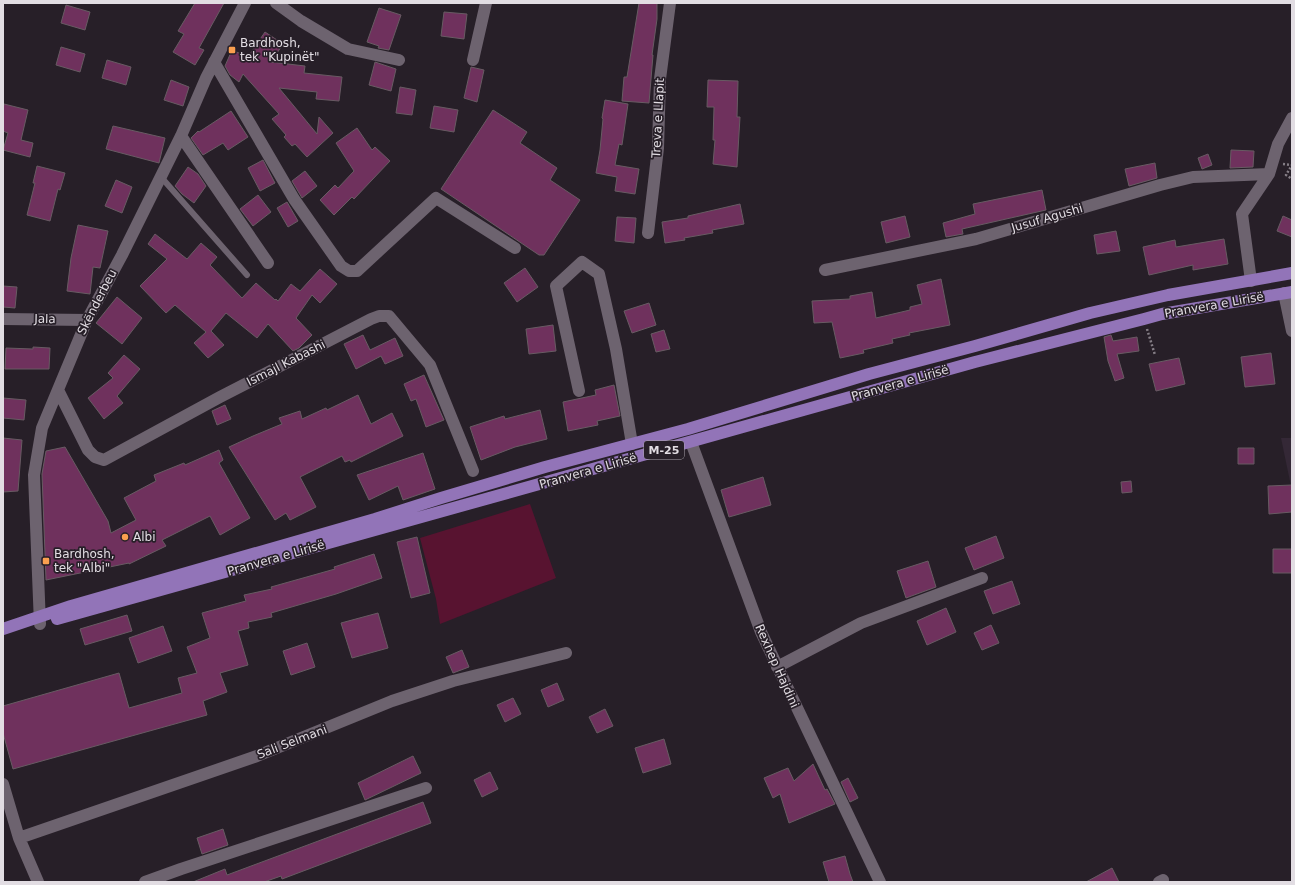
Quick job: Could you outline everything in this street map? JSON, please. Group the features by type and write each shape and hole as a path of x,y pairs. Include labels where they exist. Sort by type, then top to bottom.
{"main road":[{"name":"Pranvera e Lirisë","path":"3,635 39,621 71,606 375,519 456,494 688,429 869,374 975,346 1090,313 1168,295 1292,273"},
{"name":"Pranvera e Lirisë","path":"3,629 39,621 691,442 975,362 1162,314 1288,293"}],"street":[{"name":"Skënderbeu","path":"39,621 34,475 42,428 87,320 122,255 161,177 214,62 245,3"},
{"path":"276,3 301,21 348,49 399,60"},
{"path":"474,60 486,3"},
{"name":"Treva e Llapit","path":"648,233 658,148 660,79 670,3"},
{"path":"214,62 294,199 341,266 349,271 357,271 436,198 515,248"},
{"path":"1251,281 1242,214 1269,174 1278,144 1292,118"},
{"path":"181,136 268,262"},
{"name":"Jusuf Agushi","path":"825,270 976,239 1160,185 1193,177 1269,174"},
{"name":"Pranvera e Lirisë","path":"578,391 556,286 582,262 599,274 616,348 632,444"},
{"path":"1288,293 1292,331"},
{"name":"Ismajl Kabashi","path":"58,390 88,450 95,458 104,460 220,397 371,319 379,316 389,316 430,365 473,471"},
{"name":"Jala","path":"3,319 87,320"},
{"name":"Rexhep Hajdini","path":"691,442 761,632 880,882"},
{"path":"777,667 861,623 982,578"},
{"name":"Sali Selmani","path":"19,838 250,758 319,732 392,701 452,680 566,653"},
{"path":"3,784 19,838 38,882"},
{"path":"145,882 181,868 426,788"}],"lane":[{"path":"161,177 247,275"}],"path":[{"path":"1144,319 1155,355"}],"shaded area":[{"path":"1281,438 1292,438 1292,491"},
{"path":"530,504 556,578 440,624 436,599 420,538"}],"building":[{"path":"195,3 224,3 199,48 204,50 195,65 173,52 184,34 178,31"},
{"path":"639,3 657,3 657,19 652,55 649,103 622,101 624,77 627,77"},
{"path":"66,5 90,12 85,30 61,23"},
{"path":"379,8 401,15 389,50 378,48 379,46 367,42"},
{"path":"444,12 467,14 464,39 441,36"},
{"path":"265,32 283,44 271,62 305,66 304,73 342,77 339,101 316,99 317,92 279,88 317,134 319,117 333,133 307,157 295,144 292,146 284,137 286,135 272,119 279,114 243,74 239,82 230,75 225,66 232,50 248,57"},
{"path":"61,47 85,54 80,72 56,65"},
{"path":"107,60 131,67 126,85 102,78"},
{"path":"375,62 396,69 391,91 369,85"},
{"path":"471,67 484,70 477,102 464,98"},
{"path":"171,80 189,87 183,106 164,100"},
{"path":"708,80 738,81 737,117 740,117 737,167 713,164 715,140 713,140 714,107 707,107"},
{"path":"400,87 416,90 412,115 396,113"},
{"path":"605,100 628,104 622,145 619,144 615,165 639,169 635,194 615,191 617,177 596,173"},
{"path":"4,104 28,110 21,140 33,143 30,157 3,150 8,133 3,131"},
{"path":"434,106 458,110 454,132 430,128"},
{"path":"493,110 527,132 520,143 557,168 550,180 580,200 544,255 539,255 441,189"},
{"path":"231,111 248,137 228,150 223,143 203,155 191,138 198,131 199,132"},
{"path":"113,126 165,138 159,163 106,149"},
{"path":"357,128 372,150 375,147 390,161 354,199 352,197 334,215 320,200 335,185 338,188 354,171 336,143"},
{"path":"1231,150 1254,151 1253,167 1230,168"},
{"path":"1208,154 1212,165 1202,169 1198,158"},
{"path":"263,160 275,183 260,191 248,168"},
{"path":"1155,163 1157,178 1129,186 1125,169"},
{"path":"37,166 65,173 60,190 58,189 50,221 27,215 35,183 33,183"},
{"path":"188,167 198,174 206,186 194,203 182,194 175,186"},
{"path":"305,171 317,186 302,198 292,181"},
{"path":"116,180 132,187 122,213 105,206"},
{"path":"1042,190 1046,210 962,229 963,234 946,237 943,223 975,214 973,204"},
{"path":"258,195 271,212 253,226 240,209"},
{"path":"287,202 298,221 288,227 277,208"},
{"path":"740,204 744,224 712,230 713,233 684,238 685,240 665,243 662,222 688,218 688,216"},
{"path":"905,216 910,237 886,243 881,222"},
{"path":"1283,216 1292,220 1292,237 1277,231"},
{"path":"617,217 636,218 634,243 615,241"},
{"path":"78,225 108,231 100,268 93,267 90,294 67,291 71,258"},
{"path":"1116,231 1120,251 1097,254 1094,235"},
{"path":"155,234 187,259 201,243 217,257 210,265 242,298 256,283 278,301 291,284 300,291 320,269 337,284 320,303 312,295 296,318 312,335 299,348 293,351 268,324 257,338 226,313 211,331 224,345 208,358 194,343 206,332 175,305 166,313 140,286 167,259 148,244"},
{"path":"1224,239 1228,264 1193,270 1193,265 1149,275 1143,247 1175,240 1176,247"},
{"path":"525,268 538,287 517,302 504,283"},
{"path":"941,279 950,325 909,333 910,335 892,339 893,343 863,350 864,353 840,358 832,322 814,323 812,301 850,299 850,296 872,292 876,318 910,310 910,307 922,304 917,285"},
{"path":"3,286 17,287 15,308 3,307"},
{"path":"117,297 142,318 122,344 96,323"},
{"path":"649,303 656,325 632,333 624,311"},
{"path":"553,325 556,351 529,354 526,329"},
{"path":"664,330 670,349 656,352 651,334"},
{"path":"363,335 370,350 395,338 403,356 385,364 381,356 356,369 344,344"},
{"path":"1111,335 1113,341 1137,337 1139,351 1117,354 1124,378 1115,381 1108,361 1104,337"},
{"path":"33,347 50,348 49,369 5,369 6,348 33,349"},
{"path":"1271,353 1275,384 1245,387 1241,357"},
{"path":"124,355 140,369 117,396 123,403 104,419 88,398 113,378 108,373"},
{"path":"1179,358 1185,384 1156,391 1149,364"},
{"path":"424,375 444,420 426,427 416,399 411,401 404,384"},
{"path":"614,385 620,416 597,421 598,425 568,431 563,402 596,395 595,390"},
{"path":"358,395 371,424 392,413 403,436 351,462 350,460 345,462 342,456 300,477 316,507 290,520 286,513 275,520 229,447 282,424 279,418 300,411 302,419 326,408 327,410"},
{"path":"3,398 26,400 24,420 3,418"},
{"path":"225,405 231,419 217,425 212,411"},
{"path":"540,410 547,439 515,447 481,460 470,427 504,416 505,419"},
{"path":"3,438 22,440 18,491 3,492"},
{"path":"65,447 108,521 111,533 136,520 124,498 156,481 154,475 184,463 185,465 219,450 223,460 219,463 250,518 220,535 210,516 162,540 166,546 129,564 46,580 42,474 46,451"},
{"path":"1238,448 1254,448 1254,464 1238,464"},
{"path":"423,453 435,489 403,500 398,486 369,500 357,475"},
{"path":"763,477 771,505 729,517 721,490"},
{"path":"1131,481 1132,492 1122,493 1121,482"},
{"path":"1292,485 1292,512 1269,514 1268,486"},
{"path":"996,536 1004,558 974,570 965,548"},
{"path":"417,537 430,593 411,598 397,542"},
{"path":"1273,549 1292,549 1292,573 1273,573"},
{"path":"374,554 382,578 336,594 271,613 272,617 248,622 249,628 238,631 248,665 220,673 227,692 203,701 207,715 13,769 3,733 3,706 119,673 129,708 182,693 178,678 197,673 187,647 210,638 202,613 246,601 244,595 272,589 271,587 335,569 334,567"},
{"path":"928,561 936,587 906,598 897,571"},
{"path":"1012,581 1020,604 993,614 984,591"},
{"path":"946,608 956,632 927,645 917,621"},
{"path":"378,613 388,648 352,658 341,623"},
{"path":"127,615 132,631 85,645 80,629"},
{"path":"991,625 999,643 982,650 974,633"},
{"path":"163,626 172,651 138,663 129,638"},
{"path":"307,643 315,667 291,675 283,651"},
{"path":"462,650 469,667 453,673 446,657"},
{"path":"557,683 564,700 548,707 541,690"},
{"path":"513,698 521,714 505,722 497,705"},
{"path":"605,709 613,726 597,733 589,717"},
{"path":"664,739 671,764 643,773 635,748"},
{"path":"413,756 421,773 365,800 358,783"},
{"path":"813,764 825,790 827,789 835,804 789,823 780,794 773,798 764,778 788,768 794,781"},
{"path":"490,772 498,789 482,797 474,780"},
{"path":"848,778 858,798 850,802 841,782"},
{"path":"423,802 431,823 282,879 281,876 264,882 193,882 225,869 227,875"},
{"path":"223,829 228,845 202,854 197,838"},
{"path":"845,856 853,882 829,882 823,862"},
{"path":"1112,868 1119,882 1086,882"}],"place":[{"name":"Bardhosh, tek \"Kupinët\"","path":"232,50"},
{"name":"Albi","path":"125,537"},
{"name":"Bardhosh, tek \"Albi\"","path":"46,561"}]}
